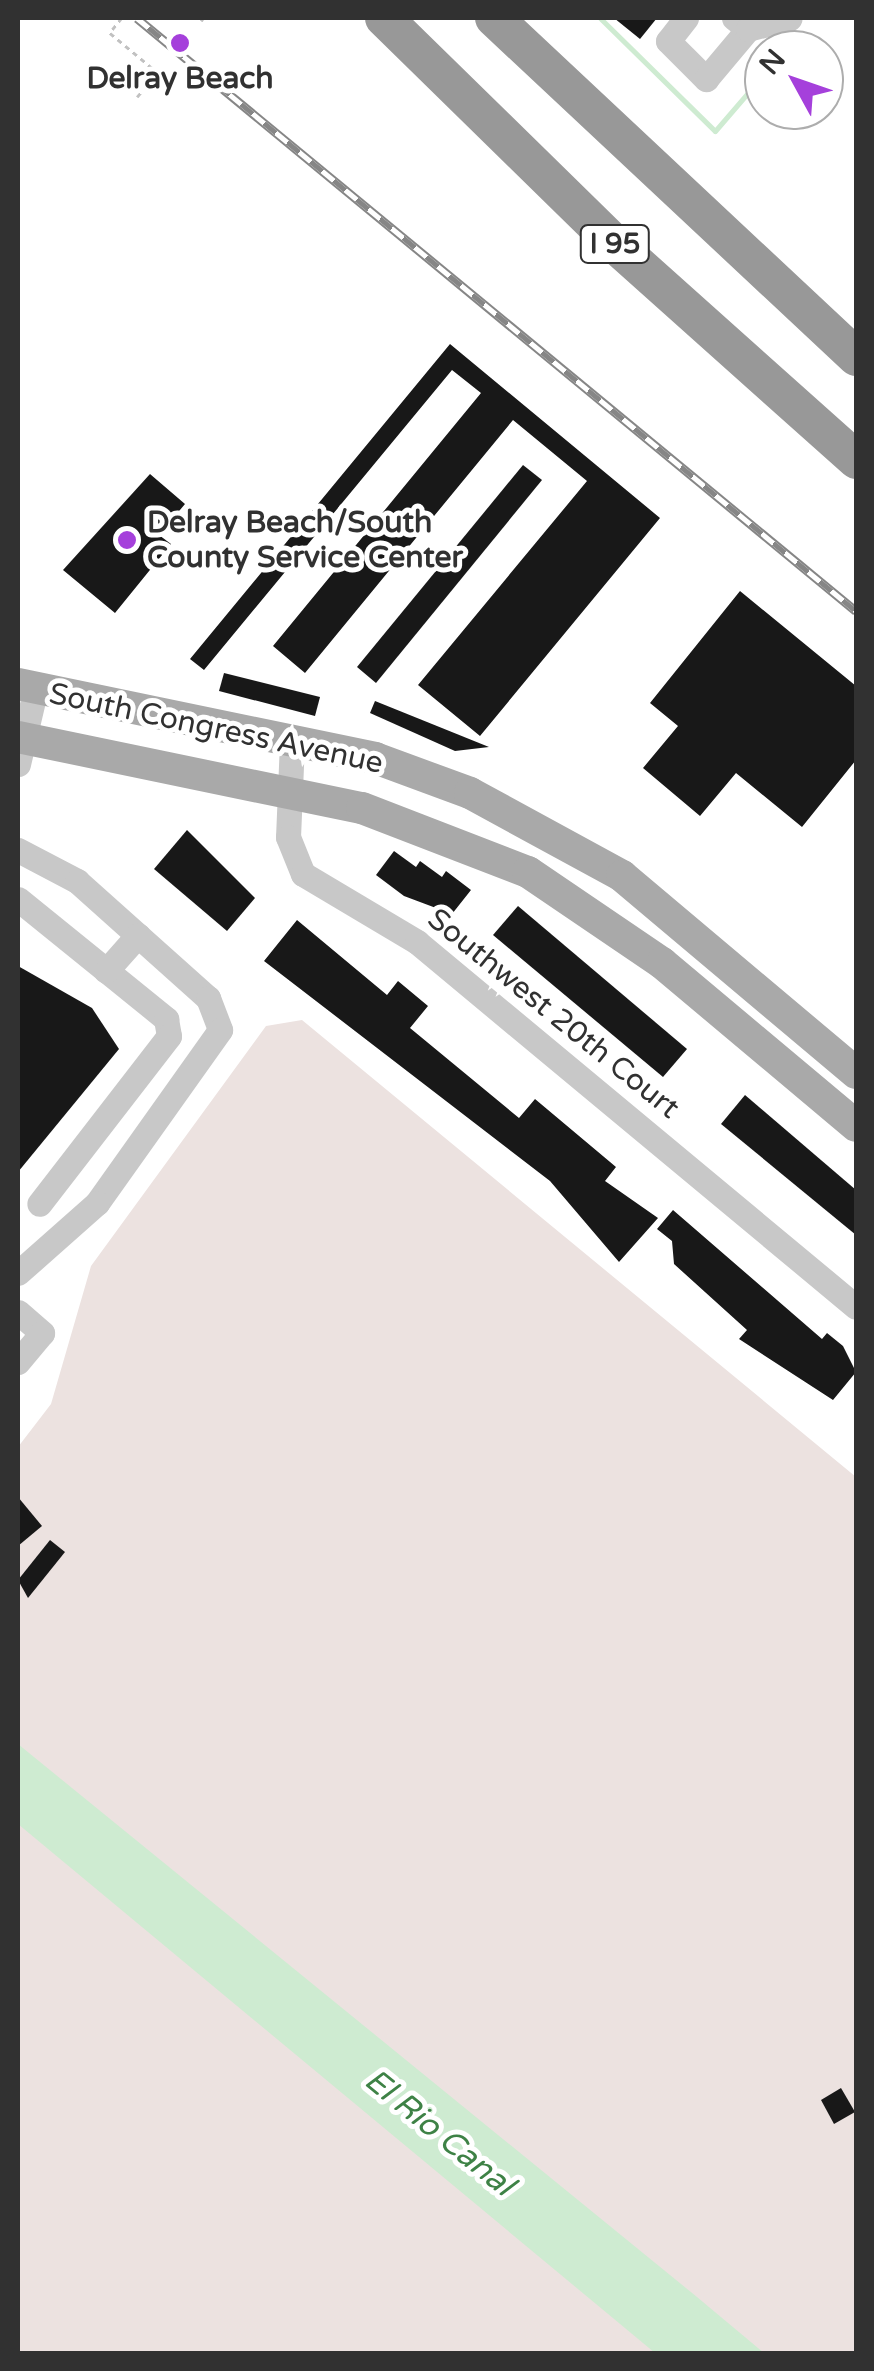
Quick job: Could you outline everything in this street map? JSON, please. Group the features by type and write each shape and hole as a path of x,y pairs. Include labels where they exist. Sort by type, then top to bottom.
{"highway":[{"name":"I 95","path":"384,18 617,246 856,460"},
{"name":"I 95","path":"494,18 856,357"}],"main road":[{"name":"South Congress Avenue","path":"26,688 375,758 545,829 663,908 846,1065"},
{"name":"South Congress Avenue","path":"20,747 286,791 362,808 528,872 662,963 856,1126"}],"street":[{"path":"686,18 668,41 706,79 741,23 788,20"},
{"path":"20,747 26,688"},
{"name":"Southwest 20th Court","path":"292,742 286,791 290,850 312,883 416,942 856,1307"},
{"path":"18,850 78,880 208,998 220,1030 97,1203 22,1259"},
{"path":"18,899 166,1019 169,1036 40,1204"},
{"path":"106,971 138,935"},
{"path":"809,1087 846,1065"},
{"path":"96,1132 128,1160"},
{"path":"18,1312 42,1333 18,1362"}],"path":[{"path":"122,18 110,33 158,72"},
{"path":"137,97 162,68"}],"shaded area":[{"path":"302,1020 856,1477 856,2353 18,2353 18,1447 51,1404 91,1266 266,1026"}],"water":[{"name":"El Rio Canal","path":"18,1744 764,2353 655,2353 18,1824"}],"building":[{"path":"614,18 657,18 640,39"},
{"path":"450,344 660,518 480,736 418,685 587,481 513,420 305,673 273,646 481,393 452,370 204,670 190,659"},
{"path":"523,465 542,480 376,683 357,667"},
{"name":"Delray Beach/South County Service Center","path":"150,474 185,504 159,535 171,544 115,613 63,570"},
{"path":"740,591 856,686 856,760 802,827 736,773 700,816 643,768 678,726 650,703"},
{"path":"224,673 320,697 315,716 219,691"},
{"path":"375,701 489,747 455,751 370,713"},
{"path":"187,830 255,898 227,931 154,869"},
{"path":"394,851 416,867 420,861 442,877 446,871 471,890 452,914 404,896 376,875"},
{"path":"518,906 687,1049 663,1077 493,935"},
{"path":"297,920 387,995 398,981 428,1006 410,1028 519,1118 535,1099 616,1167 605,1181 658,1218 619,1262 550,1181 264,961"},
{"path":"18,966 92,1008 119,1049 18,1172"},
{"path":"745,1095 856,1190 856,1235 721,1124"},
{"path":"673,1210 822,1339 827,1333 843,1346 856,1372 833,1400 739,1339 747,1330 674,1264 672,1241 657,1229"},
{"path":"18,1497 42,1526 18,1546"},
{"path":"50,1540 65,1552 28,1598 18,1580"},
{"path":"841,2088 855,2112 834,2124 821,2100"}],"waterway":[{"path":"600,18 715,131 744,97"}],"railway":[{"path":"137,18 856,611"}],"place":[{"name":"Delray Beach","path":"180,43"},
{"name":"Delray Beach/South County Service Center","path":"127,540"}]}
